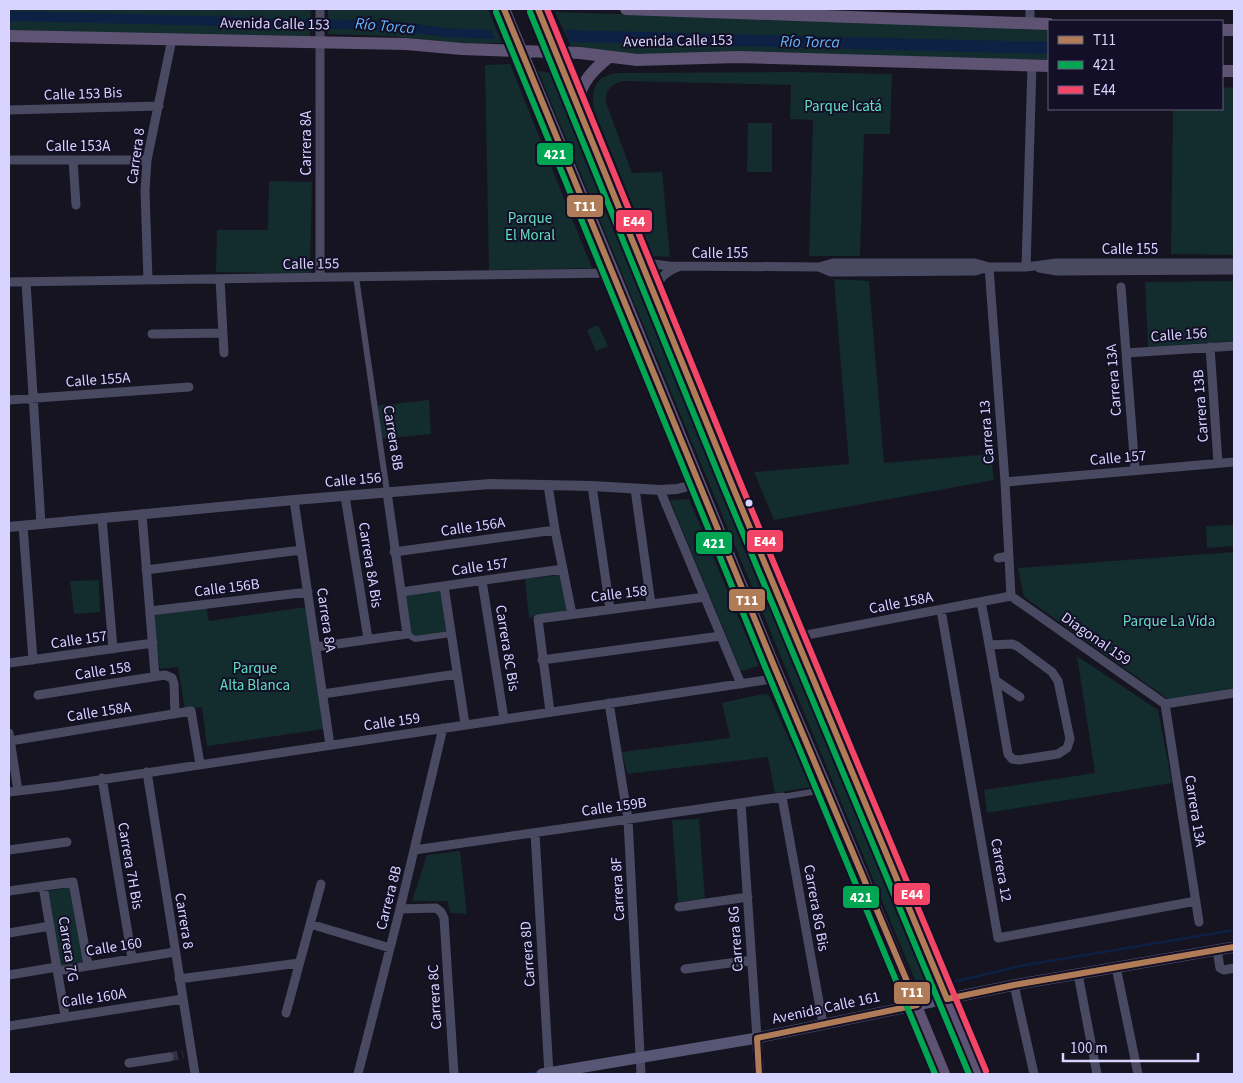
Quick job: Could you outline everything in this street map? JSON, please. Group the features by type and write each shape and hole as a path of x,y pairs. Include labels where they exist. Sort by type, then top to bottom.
{"main road":[{"path":"504,9 944,1074"},
{"path":"538,9 578,102 732,485 978,1074"},
{"name":"Avenida Calle 153","path":"626,9 839,12 1048,24"},
{"name":"Avenida Calle 153","path":"9,36 172,39 320,37 446,48 554,48 623,59 745,57 1048,66"},
{"path":"578,102 579,92 586,79 609,57"},
{"name":"Avenida Calle 161","path":"546,1074 757,1038 1014,985 1234,947"}],"street":[{"path":"1030,9 1030,23"},
{"name":"Carrera 8A","path":"320,11 320,277"},
{"name":"Carrera 8","path":"148,280 145,191 148,160 172,39"},
{"path":"1026,267 1032,65"},
{"name":"Calle 153 Bis","path":"9,110 159,106"},
{"name":"Calle 153A","path":"9,160 148,160"},
{"path":"73,160 76,205"},
{"name":"Calle 155","path":"640,257 653,264 680,266 819,267 832,264 856,263 975,263 989,267 1026,267 1057,263 1234,263"},
{"name":"Calle 155","path":"654,292 661,277 680,266"},
{"name":"Carrera 13","path":"989,267 1005,482 1011,596"},
{"name":"Calle 155","path":"1026,267 1057,271 1234,270"},
{"name":"Calle 155","path":"9,282 614,273"},
{"name":"Carrera 8B","path":"356,277 407,634"},
{"path":"220,279 224,353"},
{"path":"26,282 41,524"},
{"name":"Carrera 13A","path":"1121,287 1135,470"},
{"path":"152,334 223,333"},
{"name":"Calle 156","path":"1126,353 1234,346"},
{"name":"Carrera 13B","path":"1210,348 1218,463"},
{"name":"Calle 155A","path":"9,400 189,387"},
{"name":"Calle 157","path":"1005,482 1234,462"},
{"name":"Calle 156","path":"9,527 294,500 490,484 592,486 660,490 677,489 700,483"},
{"path":"548,485 572,614"},
{"path":"592,486 610,609"},
{"path":"635,489 651,604"},
{"path":"660,490 741,684"},
{"name":"Carrera 8A Bis","path":"345,496 368,639"},
{"name":"Carrera 8A","path":"294,500 330,744"},
{"path":"142,514 156,676"},
{"path":"102,518 113,649"},
{"path":"23,526 33,660"},
{"name":"Calle 156A","path":"394,552 555,530"},
{"path":"146,570 301,550"},
{"path":"998,558 1009,556"},
{"name":"Calle 157","path":"401,592 563,569"},
{"name":"Carrera 8C Bis","path":"482,581 504,719"},
{"path":"444,586 465,724"},
{"name":"Calle 156B","path":"150,611 308,592"},
{"name":"Calle 158A","path":"796,637 1011,596"},
{"name":"Diagonal 159","path":"1011,596 1165,704"},
{"name":"Calle 158","path":"542,660 538,619 705,597"},
{"path":"981,602 1008,754 1012,759 1019,760 1058,754 1066,748 1070,739 1058,681 1052,672 1017,646 1012,644 989,645"},
{"name":"Carrera 12","path":"941,610 998,938 1196,902"},
{"path":"316,647 407,634 415,638 451,634"},
{"path":"550,712 542,660 721,636"},
{"name":"Calle 157","path":"9,663 153,644"},
{"path":"323,694 457,674"},
{"name":"Calle 158","path":"38,695 165,675 172,678 174,684 176,714"},
{"name":"Calle 159","path":"9,792 60,786 102,778 779,678"},
{"path":"995,680 1020,697"},
{"path":"1165,704 1234,693"},
{"name":"Carrera 8F","path":"609,703 628,819 641,1074"},
{"name":"Carrera 13A","path":"1165,704 1199,922"},
{"name":"Calle 158A","path":"10,737 191,711 200,764"},
{"name":"Carrera 8B","path":"358,1074 443,728"},
{"path":"10,737 18,791"},
{"name":"Carrera 8","path":"147,772 183,999 187,1054 195,1074"},
{"name":"Carrera 7H Bis","path":"102,778 132,958"},
{"name":"Calle 159B","path":"414,850 818,791"},
{"name":"Carrera 8G Bis","path":"782,797 823,1024"},
{"name":"Carrera 8G","path":"741,802 759,1074"},
{"name":"Carrera 8D","path":"535,833 546,1074"},
{"path":"9,850 67,842"},
{"path":"9,891 73,882 88,965"},
{"path":"286,1013 321,884"},
{"name":"Carrera 7G","path":"43,886 65,1016"},
{"path":"679,908 748,896"},
{"name":"Carrera 8C","path":"400,909 436,908 444,918 454,1074"},
{"path":"310,924 390,948"},
{"path":"9,933 50,926"},
{"path":"1216,950 1220,968 1224,970 1234,968"},
{"name":"Calle 160","path":"9,975 175,952"},
{"path":"685,969 752,960"},
{"path":"180,979 299,963"},
{"path":"1116,967 1138,1074"},
{"path":"1078,974 1097,1074"},
{"path":"1014,985 1034,1074"},
{"name":"Calle 160A","path":"9,1026 183,999"},
{"path":"129,1063 169,1057"}],"green space":[{"path":"9,9 311,9 310,37 9,31"},
{"path":"328,9 488,9 502,43 468,44 390,36 328,34"},
{"path":"555,12 1048,28 1048,60 637,55 571,46"},
{"name":"Parque El Moral","path":"510,64 592,268 489,270 485,65"},
{"path":"538,71 556,73 934,988 920,992"},
{"name":"Parque Icatá","path":"791,72 892,74 890,134 864,134 860,256 809,256 813,120 790,119 791,85 623,81 610,88 606,103 632,173 662,172 670,257 653,256 594,110 593,96 596,84 611,74 619,73"},
{"path":"1223,87 1234,88 1234,255 1171,254 1173,110 1223,110"},
{"path":"748,123 772,123 772,172 747,172"},
{"path":"269,181 312,182 310,274 216,272 217,230 268,230"},
{"path":"834,279 869,281 884,463 991,454 994,480 774,520 754,472 849,464"},
{"path":"1234,281 1234,341 1148,347 1145,282"},
{"path":"598,325 608,346 596,351 587,330"},
{"path":"429,400 431,434 379,439 374,406"},
{"path":"689,499 759,666 741,671 670,500"},
{"path":"1234,525 1234,546 1207,548 1206,526"},
{"name":"Parque La Vida","path":"1234,552 1234,688 1168,699 1024,597 1018,568"},
{"path":"560,575 568,612 529,618 525,579"},
{"path":"99,580 100,612 74,614 70,581"},
{"path":"444,586 451,634 415,639 407,634 401,592"},
{"name":"Parque Alta Blanca","path":"206,606 209,621 306,607 324,729 207,746 202,707 185,709 178,667 160,669 152,615"},
{"path":"1077,656 1158,710 1172,783 987,813 984,790 1095,773"},
{"path":"762,694 769,695 811,787 775,793 768,757 627,774 622,752 730,738 722,703"},
{"path":"699,819 705,899 678,902 672,820"},
{"path":"460,851 467,914 451,913 447,901 412,901 427,855"},
{"path":"72,887 78,922 75,923 80,923 86,961 60,966 48,891"}],"water":[{"name":"Río Torca","path":"9,11 393,21 444,28 491,30 495,39 445,37 392,30 9,21"},
{"name":"Río Torca","path":"565,30 1048,42 1048,54 570,42"}],"waterway":[{"path":"947,986 957,981 1020,966 1234,930"},
{"path":"917,998 939,989"},
{"path":"526,1074 539,1072"}],"tunnel":[{"path":"169,1057 183,1054"}],"transit line":[{"name":"T11","path":"504,9 774,666 917,1005 757,1038 759,1074"},
{"name":"T11","path":"538,9 732,485 947,999 1014,985 1234,947"},
{"name":"E44","path":"547,9 740,482 986,1071"},
{"name":"421","path":"496,12 935,1074"},
{"name":"421","path":"530,12 724,488 969,1074"}]}
